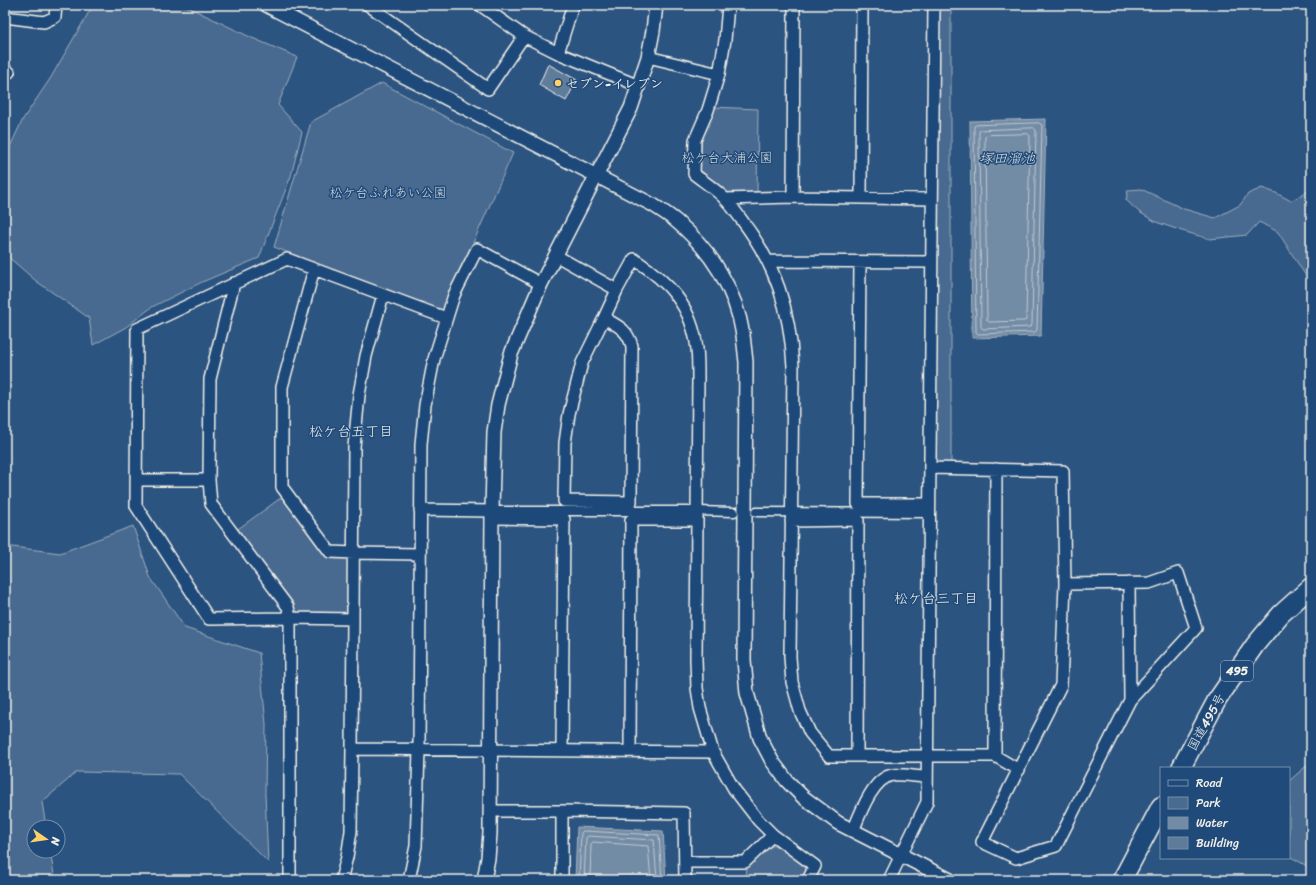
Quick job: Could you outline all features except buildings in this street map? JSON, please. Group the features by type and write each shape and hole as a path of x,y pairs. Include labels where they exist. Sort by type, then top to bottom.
{"highway":[{"name":"国道495号","path":"1182,767 1217,700 1255,645 1281,614 1311,587"},
{"path":"1122,880 1160,808"}],"street":[{"path":"5,17 44,22 55,17 56,5"},
{"path":"266,5 653,205 675,220 708,253 732,294 743,334 746,362 744,660 747,693 760,738 772,761 787,781 820,811 838,823 950,880"},
{"path":"368,5 488,89 524,36"},
{"path":"558,53 573,5"},
{"path":"484,880 489,839 490,811 492,515 494,432 498,404 503,379 511,354 541,284 597,176 639,86 648,57 656,5"},
{"path":"728,5 725,40 719,74 708,110 695,140 694,174 725,199 750,230 768,261 779,286 786,312 791,340 793,366 790,657 792,682 800,711 810,733 828,756 995,756 1019,770"},
{"path":"793,197 794,5"},
{"path":"861,198 862,5"},
{"path":"888,880 927,802 934,5"},
{"path":"486,7 524,36 558,53 639,86"},
{"path":"648,57 719,74"},
{"path":"725,199 793,197 932,199"},
{"path":"409,880 416,846 419,750 421,444 425,405 434,359 454,295 477,249 541,284"},
{"path":"555,255 617,290"},
{"path":"353,619 209,619 136,506 137,329 287,259 446,318"},
{"path":"604,318 624,330 629,337 632,346 631,502 564,501 565,443 569,414 582,363 617,290 634,259 654,272 670,288 683,306 692,325 697,349 696,659 697,688 700,708 713,752 734,789 758,820 773,836 815,866 808,880"},
{"path":"768,261 931,262"},
{"path":"860,262 858,504 929,509"},
{"path":"314,269 282,387 282,487 330,552 354,554 420,554"},
{"path":"234,283 210,379 209,480 211,504 288,607 290,618 290,880"},
{"path":"341,880 347,857 351,831 354,447 359,395 366,356 383,295"},
{"path":"930,468 1063,471 1065,584 1061,685 982,842 1016,858 1056,846 1130,700 1196,628 1178,573 1149,583 1065,584"},
{"path":"995,756 996,470"},
{"path":"136,480 209,480"},
{"path":"791,516 929,509"},
{"path":"420,510 564,519 562,750"},
{"path":"630,751 631,520 734,512"},
{"path":"756,512 791,516 858,520 856,756"},
{"path":"492,515 697,515"},
{"path":"1129,583 1130,700"},
{"path":"352,749 713,752"},
{"path":"853,830 865,803 873,789 882,779 892,775 927,777"},
{"path":"490,811 684,813 685,880"},
{"path":"562,811 562,880"},
{"path":"685,862 745,862 773,836"}],"green space":[{"path":"93,5 184,5 250,37 297,57 278,105 302,132 291,176 259,258 202,282 152,307 126,327 93,345 89,318 36,281 5,254 5,157 23,119 50,79"},
{"path":"937,5 951,5 951,465 935,464"},
{"name":"松ケ台ふれあい公園","path":"382,83 513,153 442,313 274,247 311,122"},
{"name":"松ケ台大浦公園","path":"712,107 758,109 757,196 726,197 696,174 697,141"},
{"path":"1311,187 1311,284 1278,232 1259,222 1247,235 1210,239 1156,222 1139,212 1126,200 1128,190 1141,189 1184,209 1215,218 1240,205 1248,194 1262,188 1291,201 1309,190"},
{"path":"282,497 327,557 349,558 349,615 299,614 238,529"},
{"path":"133,526 150,577 185,628 259,653 266,724 265,793 268,862 179,774 77,772 42,802 45,819 26,819 26,859 51,859 55,880 5,880 5,546 60,553"},
{"path":"1311,762 1311,880 1307,866 1290,857 1290,780"},
{"path":"771,846 777,846 805,865 806,871 802,880 745,880 747,868"}],"water":[{"name":"塚田溜池","path":"1046,119 1041,336 972,338 970,121"},
{"path":"577,827 663,831 666,880 575,880"}],"place":[{"name":"セブン-イレブン","path":"558,83"}],"district":[{"name":"松ケ台五丁目","path":"351,431"},
{"name":"松ケ台三丁目","path":"936,598"}]}
